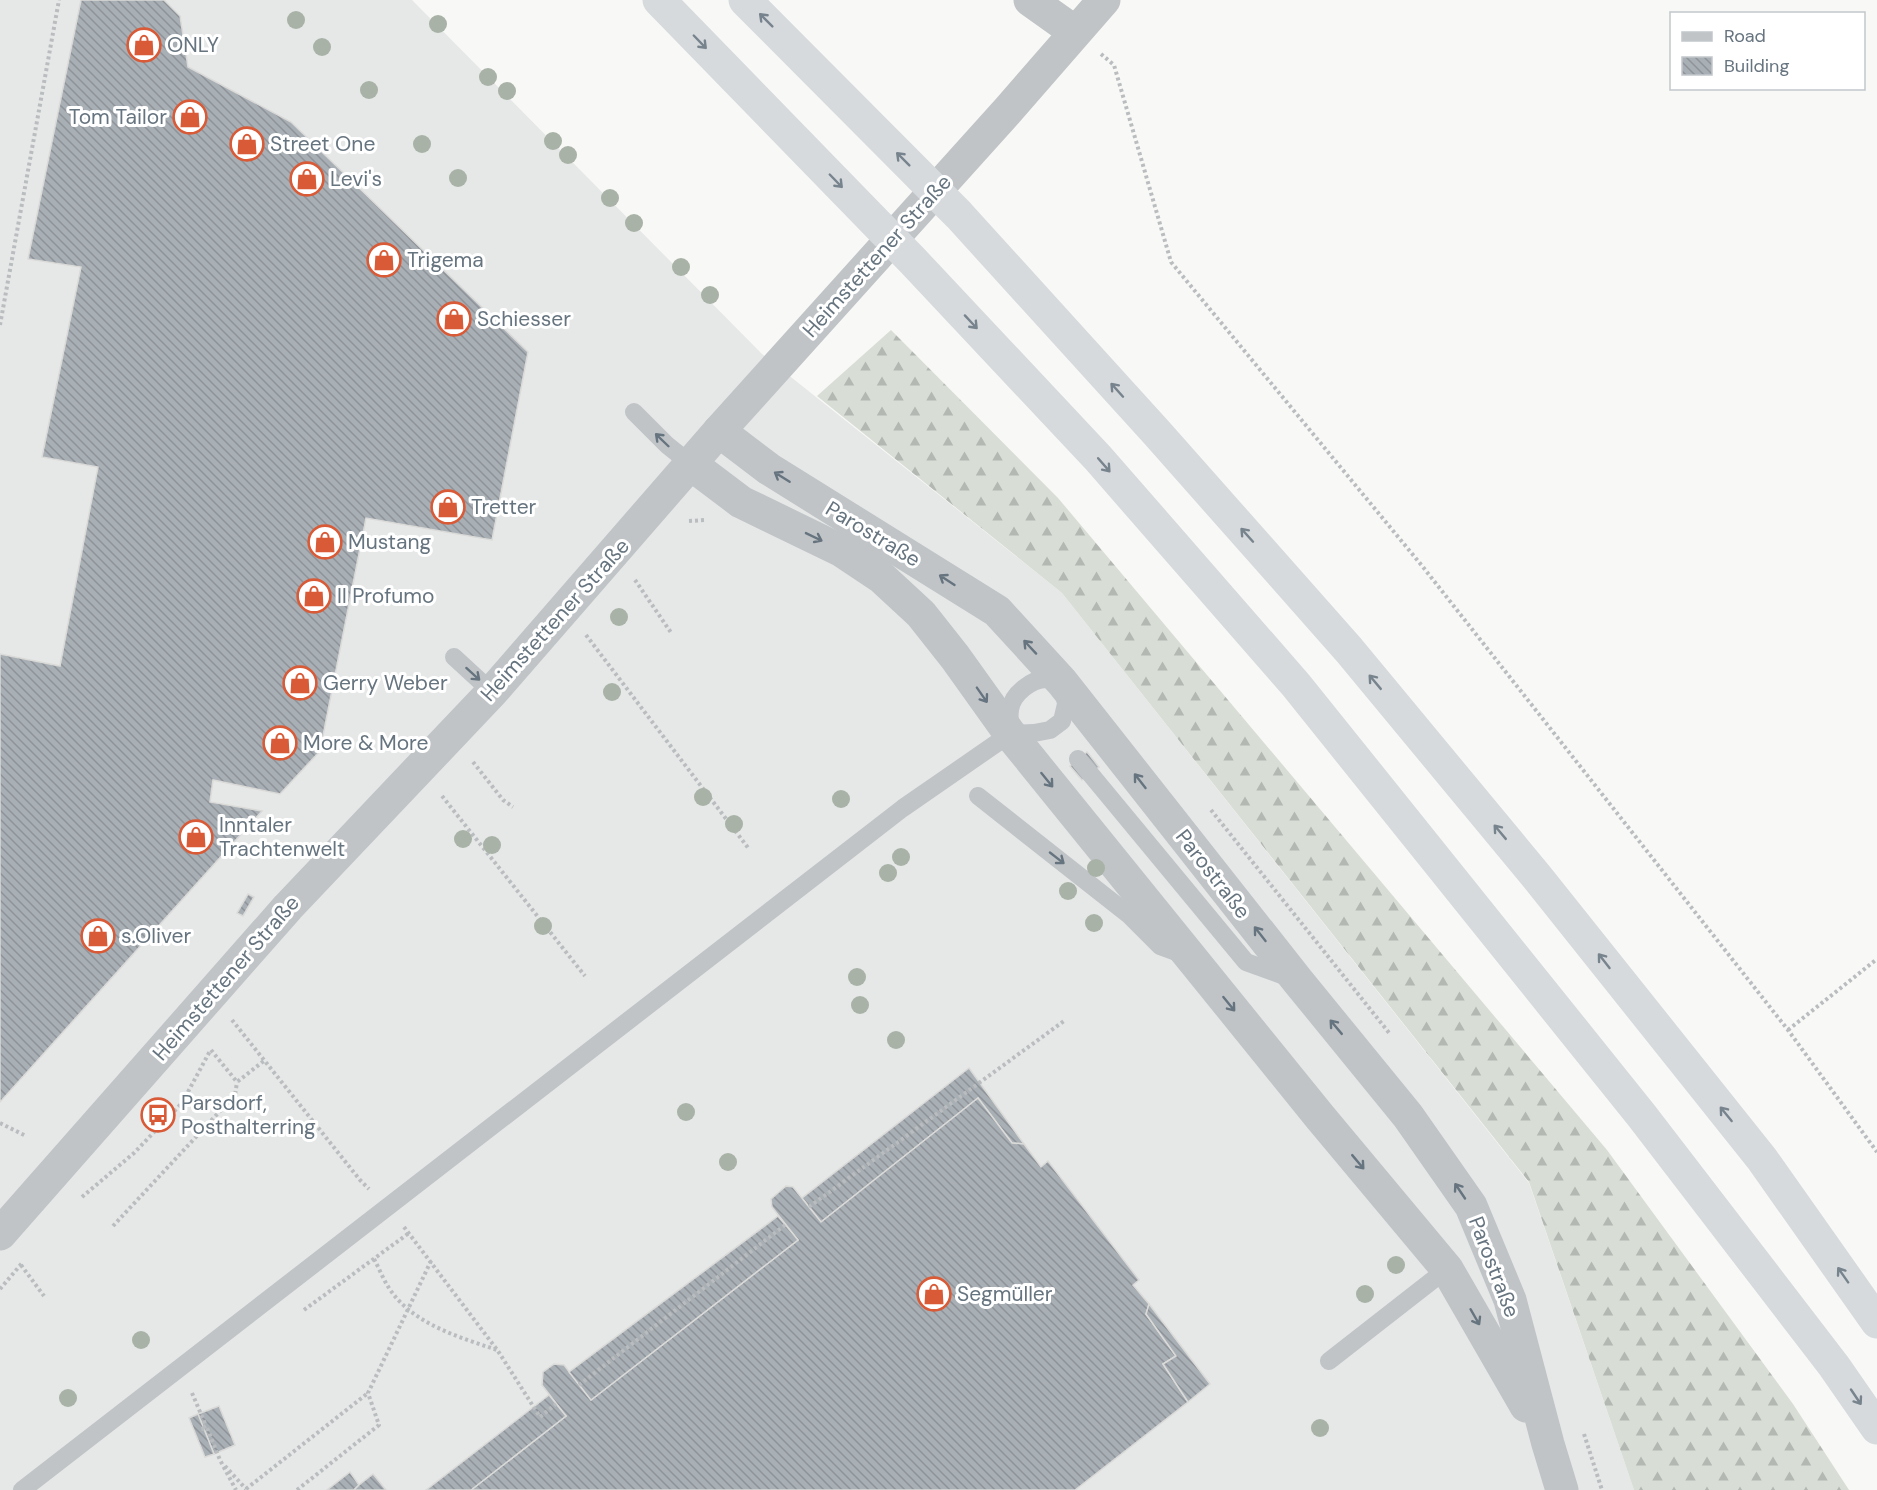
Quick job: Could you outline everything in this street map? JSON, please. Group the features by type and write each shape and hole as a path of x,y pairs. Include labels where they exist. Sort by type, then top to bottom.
{"highway":[{"path":"659,0 914,261 1090,449 1296,685 1642,1116 1834,1366 1877,1428"},
{"path":"745,0 959,215 1349,650 1537,877 1762,1159 1877,1322"}],"street":[{"path":"1030,0 1075,32"},
{"name":"Heimstettener Straße","path":"0,1234 288,907 492,692 692,465 719,431 1009,110 1104,0"},
{"name":"Parostraße","path":"719,431 769,469 997,611 1062,682 1297,980 1408,1116 1471,1206 1510,1300 1562,1490"},
{"name":"Parostraße","path":"692,465 741,502 843,551 881,577 921,614 1010,734 1447,1269 1548,1444"}],"lane":[{"path":"634,412 667,445 692,465"},
{"path":"454,657 492,692"},
{"path":"22,1490 903,808 1010,734 1050,730 1062,721 1066,704 1062,682 1039,680 1023,689 1013,700 1010,711 1010,734"},
{"path":"1078,759 1246,962 1297,980"},
{"path":"978,796 1129,915 1160,946 1192,958"},
{"path":"1329,1361 1447,1269"}],"path":[{"path":"0,325 59,0"},
{"path":"1075,32 1114,65 1171,262 1423,567 1788,1030 1877,1152"},
{"path":"633,577 672,634"},
{"path":"584,632 749,849"},
{"path":"469,757 503,800 513,807"},
{"path":"438,790 585,976"},
{"path":"1788,1030 1877,959"},
{"path":"226,1026 232,1018"},
{"path":"809,1207 1064,1021"},
{"path":"75,1203 134,1154 183,1103 216,1042"},
{"path":"211,1050 237,1082"},
{"path":"113,1226 235,1095 237,1082 265,1060"},
{"path":"0,1123 26,1136"},
{"path":"579,1385 785,1225"},
{"path":"0,1289 28,1256"},
{"path":"374,1259 389,1289 408,1311 441,1329 498,1351"},
{"path":"220,1460 247,1490 368,1393 431,1261"},
{"path":"21,1265 44,1296"},
{"path":"192,1392 206,1426 201,1429 207,1428 236,1490"},
{"path":"297,1490 379,1425 368,1393"}],"shaded area":[{"path":"0,0 412,0 762,354 1062,593 1529,1183 1634,1490 0,1490"}],"green space":[{"path":"891,330 1058,498 1607,1150 1793,1404 1849,1490 1634,1490 1529,1182 1062,593 817,396"}],"building":[{"path":"81,0 164,0 180,16 188,67 291,122 528,352 492,540 366,518 320,751 280,794 213,780 210,802 262,811 0,1102 0,654 60,666 98,467 42,457 81,267 28,259"},
{"path":"1087,752 1099,767 1082,780 1070,766"},
{"path":"248,894 254,897 243,916 237,913"},
{"path":"969,1068 1024,1144 1012,1143 978,1098 821,1222 802,1198"},
{"name":"Segmüller","path":"978,1098 1012,1143 1024,1144 1041,1167 1048,1161 1139,1280 1133,1285 1149,1304 1146,1314 1176,1356 1163,1364 1188,1402 1075,1490 471,1490 566,1416 542,1385 543,1372 554,1364 564,1365 591,1400 798,1240 772,1207 771,1199 786,1186 793,1187 821,1222"},
{"path":"778,1216 798,1240 591,1400 569,1372"},
{"path":"1149,1304 1210,1384 1188,1402 1163,1364 1176,1356 1146,1314"},
{"path":"549,1395 566,1416 471,1490 426,1490"},
{"path":"219,1406 235,1445 214,1454 198,1414"},
{"path":"198,1414 214,1454 205,1457 189,1418"},
{"path":"350,1472 359,1485 354,1490 327,1490"},
{"path":"373,1474 386,1490 354,1490 359,1485"}],"place":[{"name":"ONLY","path":"144,45"},
{"name":"Tom Tailor","path":"190,117"},
{"name":"Street One","path":"247,144"},
{"name":"Levi's","path":"307,179"},
{"name":"Trigema","path":"384,260"},
{"name":"Schiesser","path":"454,319"},
{"name":"Tretter","path":"448,507"},
{"name":"Mustang","path":"325,542"},
{"name":"Il Profumo","path":"314,596"},
{"name":"Gerry Weber","path":"300,683"},
{"name":"More & More","path":"280,743"},
{"name":"Inntaler Trachtenwelt","path":"196,837"},
{"name":"s.Oliver","path":"98,936"},
{"name":"Parsdorf, Posthalterring","path":"158,1115"},
{"name":"Segmüller","path":"934,1294"}]}
